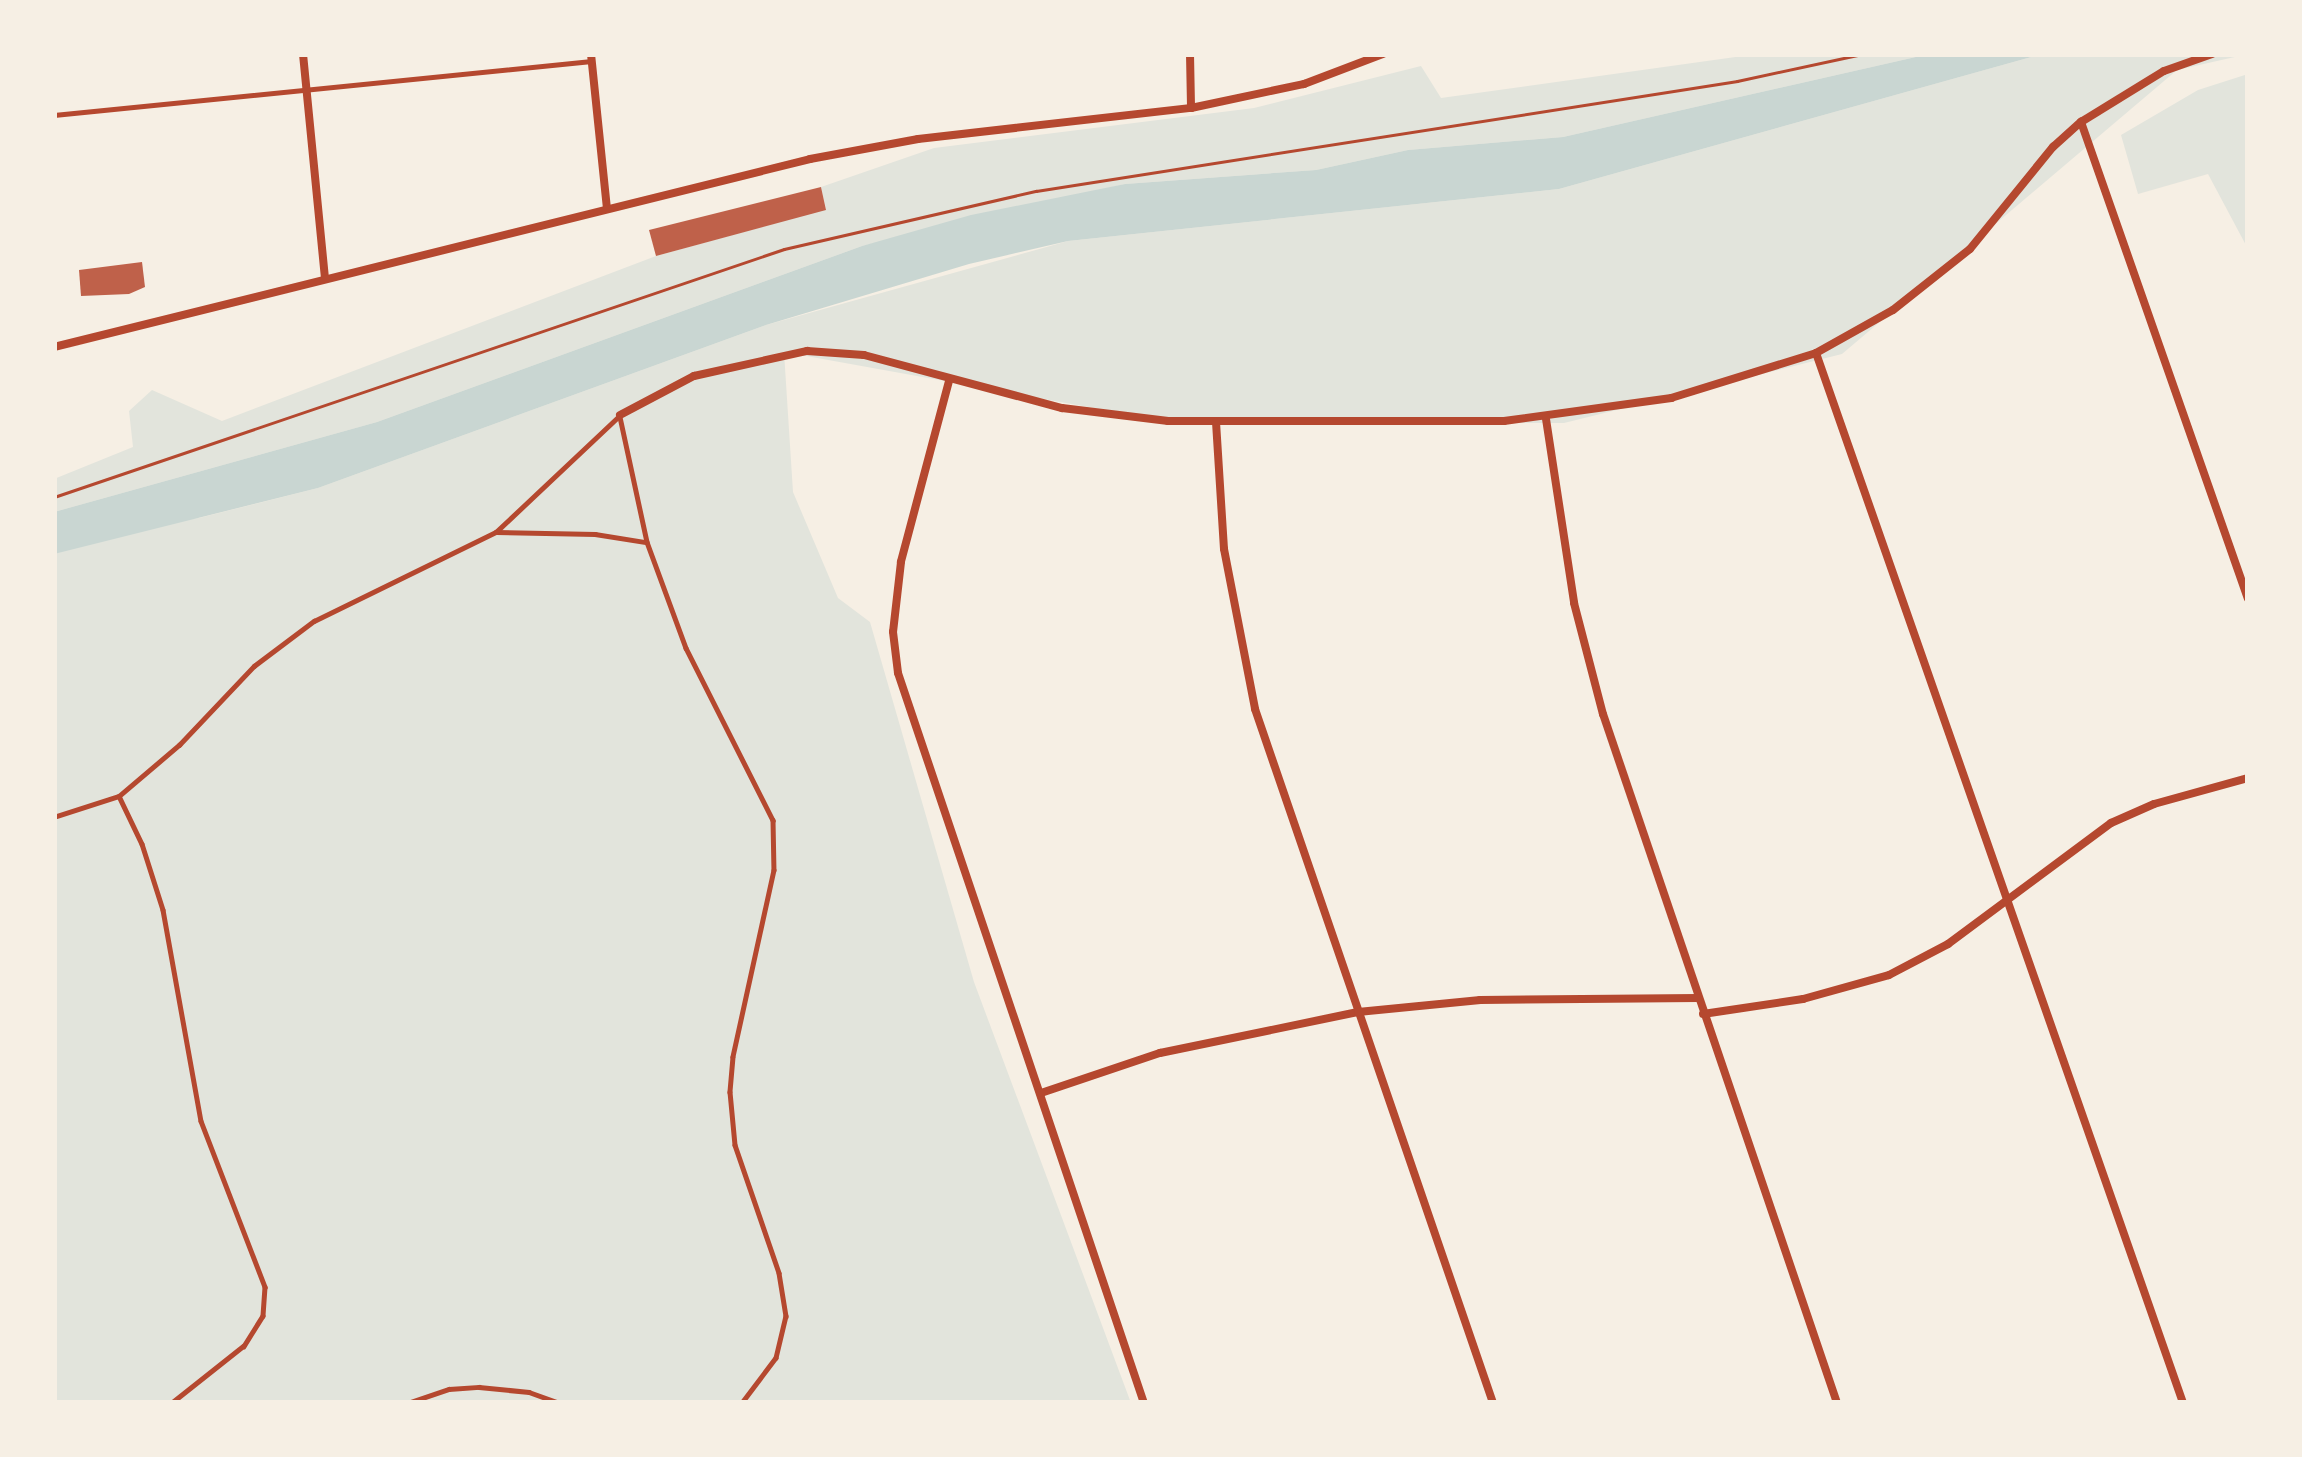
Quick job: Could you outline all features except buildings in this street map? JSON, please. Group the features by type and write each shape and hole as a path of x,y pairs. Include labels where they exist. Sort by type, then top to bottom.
{"street":[{"path":"303,54 325,279"},
{"path":"1190,54 1191,108"},
{"path":"54,347 607,208 918,139 1191,108 1304,84 1383,54"},
{"path":"620,415 663,388 780,353 864,356 949,381 1103,415 1216,422 1546,419 1671,398 1816,353 1893,310 1970,249 2053,147 2081,122 2131,88 2212,54"},
{"path":"591,57 607,208"},
{"path":"2081,122 2248,599"},
{"path":"1816,353 2183,1403"},
{"path":"949,381 901,562 893,632 898,673 1144,1403"},
{"path":"1546,419 1580,632 1697,998 1837,1403"},
{"path":"1216,422 1224,549 1255,710 1493,1403"},
{"path":"1703,1014 1803,999 1889,975 1931,955 2111,824 2154,804 2248,778"},
{"path":"1041,1093 1160,1053 1358,1012 1502,999 1697,998"}],"lane":[{"path":"54,115 591,57"},
{"path":"54,817 118,796 140,780 287,639 343,605 496,532 620,415"},
{"path":"620,415 646,542 686,648 766,796 775,832 774,870 730,1092 735,1145 779,1273 786,1316 776,1358 742,1403"},
{"path":"496,532 595,533 646,542"},
{"path":"118,796 142,844 163,910 201,1121 265,1287 263,1316 244,1346 172,1403"},
{"path":"408,1403 449,1389 479,1387 529,1392 560,1403"}],"path":[{"path":"54,497 784,250 1036,191 1737,81 1862,54"}],"shaded area":[{"path":"1757,54 1929,54 1563,137 1408,150 1316,170 1125,184 862,246 377,422 54,512 54,479 133,447 129,411 152,390 222,421 656,256 826,209 821,187 934,148 1254,108 1421,66 1441,98"},
{"path":"1929,54 2042,54 1559,189 1068,241 969,264 766,325 318,488 54,554 54,512 377,422 862,246 971,215 1125,184 1316,170 1408,150 1563,137"},
{"path":"2042,54 2248,54 2177,70 1842,354 1564,423 1177,423 784,352 793,492 838,598 870,622 974,982 1131,1403 54,1403 54,531 199,518 318,488 766,325 1068,241 1559,189"},
{"path":"2248,74 2248,249 2208,174 2138,194 2121,135 2198,90"}]}
